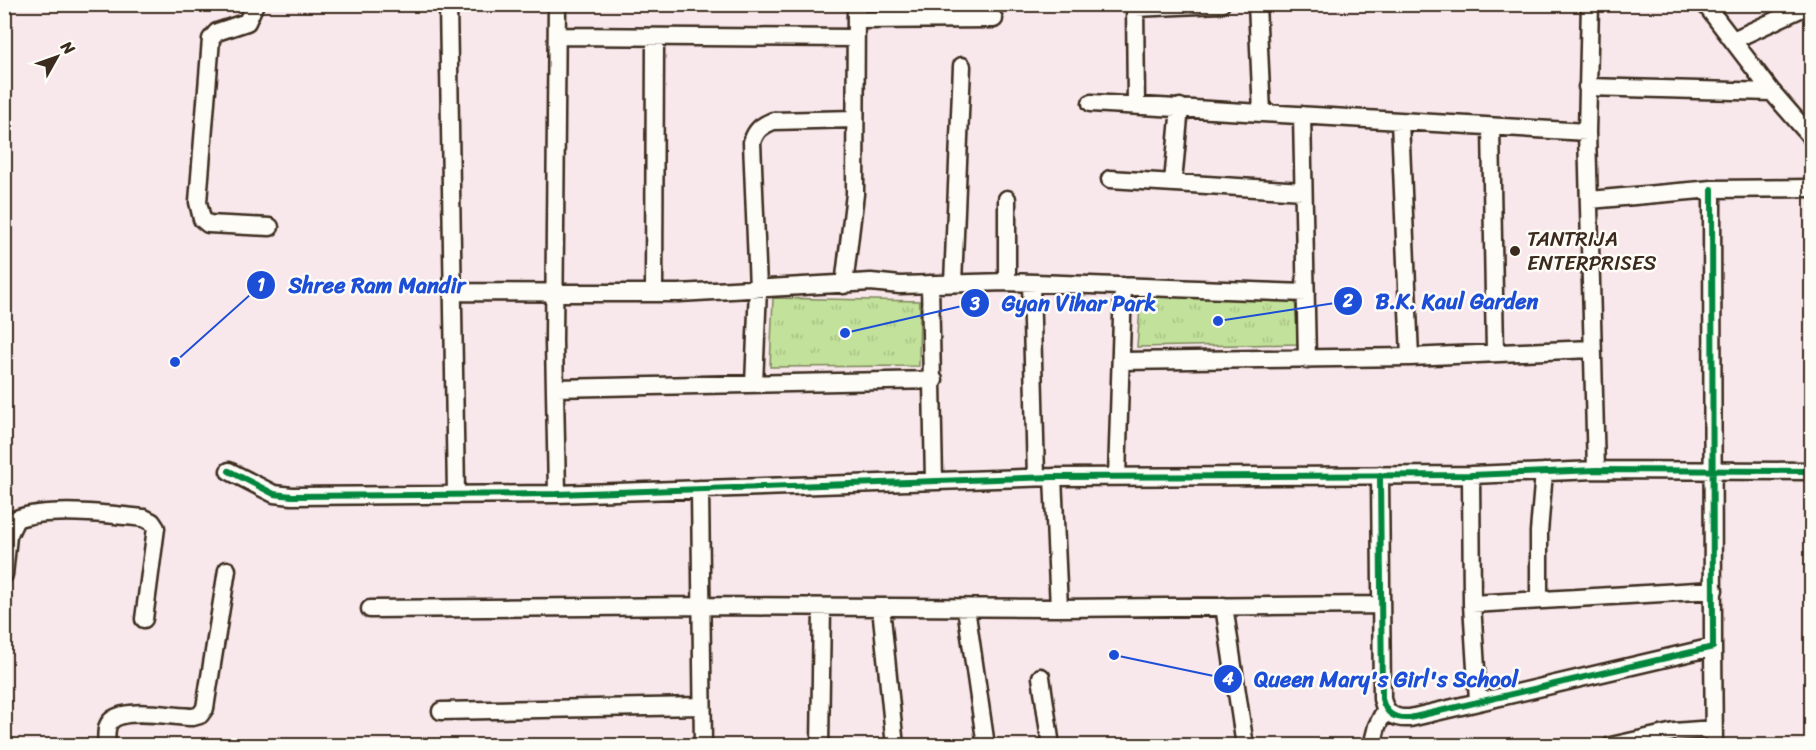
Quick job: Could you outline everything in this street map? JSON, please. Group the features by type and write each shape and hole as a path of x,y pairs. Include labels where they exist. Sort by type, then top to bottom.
{"street":[{"path":"255,4 247,22 217,32 211,39 198,202 202,219 208,224 270,227"},
{"path":"448,4 456,494"},
{"path":"557,4 555,293 557,494"},
{"path":"1136,104 1135,6 1221,4"},
{"path":"1257,4 1262,113"},
{"path":"1590,4 1587,132 1596,470"},
{"path":"1705,4 1772,92 1812,138"},
{"path":"1733,40 1811,4"},
{"path":"844,285 855,195 854,38 856,12 994,19"},
{"path":"557,36 854,38"},
{"path":"654,293 655,37"},
{"path":"953,283 962,66"},
{"path":"1587,87 1772,92"},
{"path":"1091,102 1587,132"},
{"path":"1173,182 1180,107"},
{"path":"1796,118 1812,111"},
{"path":"1302,115 1307,360"},
{"path":"754,384 758,288 752,142 755,132 763,125 773,121 855,119"},
{"path":"1401,121 1410,357"},
{"path":"1491,127 1496,352"},
{"path":"1110,179 1303,191"},
{"path":"1590,200 1712,189 1812,188"},
{"path":"1611,746 1674,732 1714,737 1712,189"},
{"path":"1007,199 1007,282"},
{"path":"454,292 654,293 871,282 930,284 1007,282 1306,292"},
{"path":"1031,283 1045,477 1059,608"},
{"path":"930,284 934,380 934,481"},
{"path":"1117,477 1123,285"},
{"path":"1122,361 1307,360 1592,349"},
{"path":"555,388 934,380"},
{"path":"229,471 274,494 292,496 557,494 1045,477 1471,475 1596,470 1812,471"},
{"path":"1539,600 1539,532 1544,472"},
{"path":"1372,746 1377,726 1385,710 1380,475"},
{"path":"1471,475 1472,604 1478,701"},
{"path":"700,489 703,746"},
{"path":"4,575 8,536 16,519 26,515 55,513 144,518 152,522 156,528 144,619"},
{"path":"106,746 107,727 120,715 131,713 193,717 200,715 205,708 227,570"},
{"path":"1472,604 1714,590"},
{"path":"370,609 1381,605"},
{"path":"1224,606 1245,746"},
{"path":"820,746 822,607"},
{"path":"881,607 895,746"},
{"path":"966,608 986,746"},
{"path":"1385,710 1391,716 1410,718 1713,647"},
{"path":"1041,677 1051,746"},
{"path":"441,711 701,706"}],"green space":[{"path":"1141,295 1295,299 1299,344 1137,347"},
{"path":"773,298 920,301 919,366 770,367"}],"cycle path":[{"path":"1380,475 1382,699 1388,712 1399,718 1410,718 1713,647 1712,189"},
{"path":"229,471 274,494 292,496 557,494 1053,477 1471,475 1596,470 1812,471"}],"place":[{"name":"TANTRIJA ENTERPRISES","path":"1515,251"},
{"name":"B.K. Kaul Garden","path":"1218,321"},
{"name":"Gyan Vihar Park","path":"845,333"},
{"name":"Shree Ram Mandir","path":"175,362"},
{"name":"Queen Mary's Girl's School","path":"1114,655"}]}
